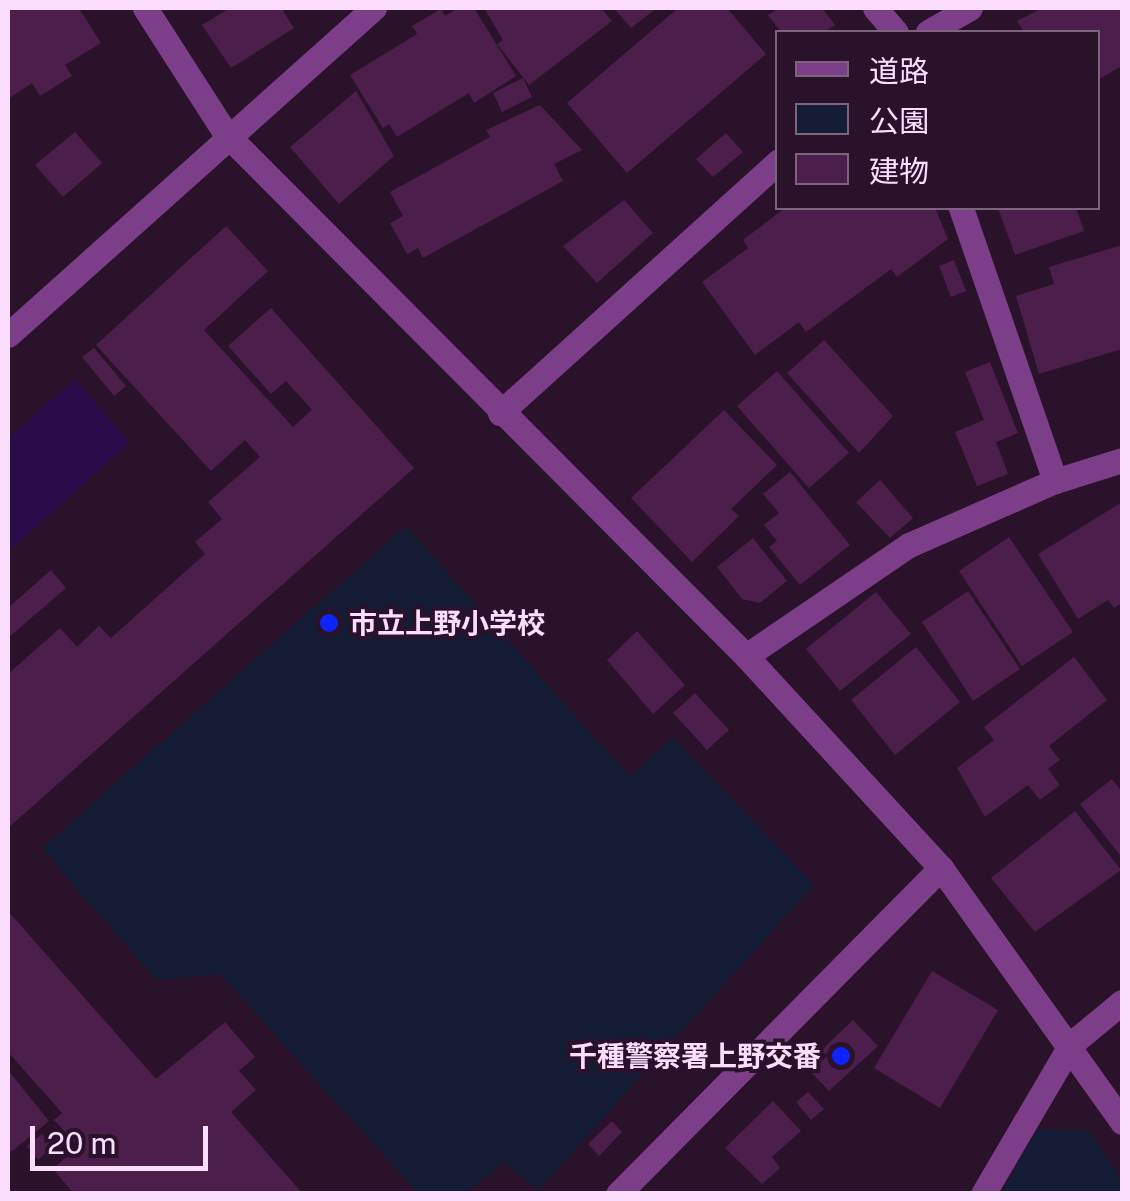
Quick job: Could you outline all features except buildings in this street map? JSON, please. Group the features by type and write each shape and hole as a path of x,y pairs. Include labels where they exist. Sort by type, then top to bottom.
{"street":[{"path":"145,8 226,134 746,656 941,868 1071,1044 1122,1122"},
{"path":"8,336 226,134 374,8"},
{"path":"876,8 894,30"},
{"path":"932,30 970,8"},
{"path":"500,413 775,165"},
{"path":"963,210 1055,481"},
{"path":"746,656 909,545 1055,481 1122,460"},
{"path":"618,1194 941,868"},
{"path":"983,1194 1071,1044 1122,1002"}],"green space":[{"path":"406,526 629,776 673,738 814,885 538,1190 504,1162 466,1193 418,1193 220,974 156,980 42,848"},
{"path":"1037,1130 1089,1130 1122,1180 1122,1193 1001,1193"}],"shaded area":[{"path":"75,379 130,442 8,552 8,439"}],"place":[{"name":"市立上野小学校","path":"329,623"},
{"name":"千種警察署上野交番","path":"841,1056"}]}
